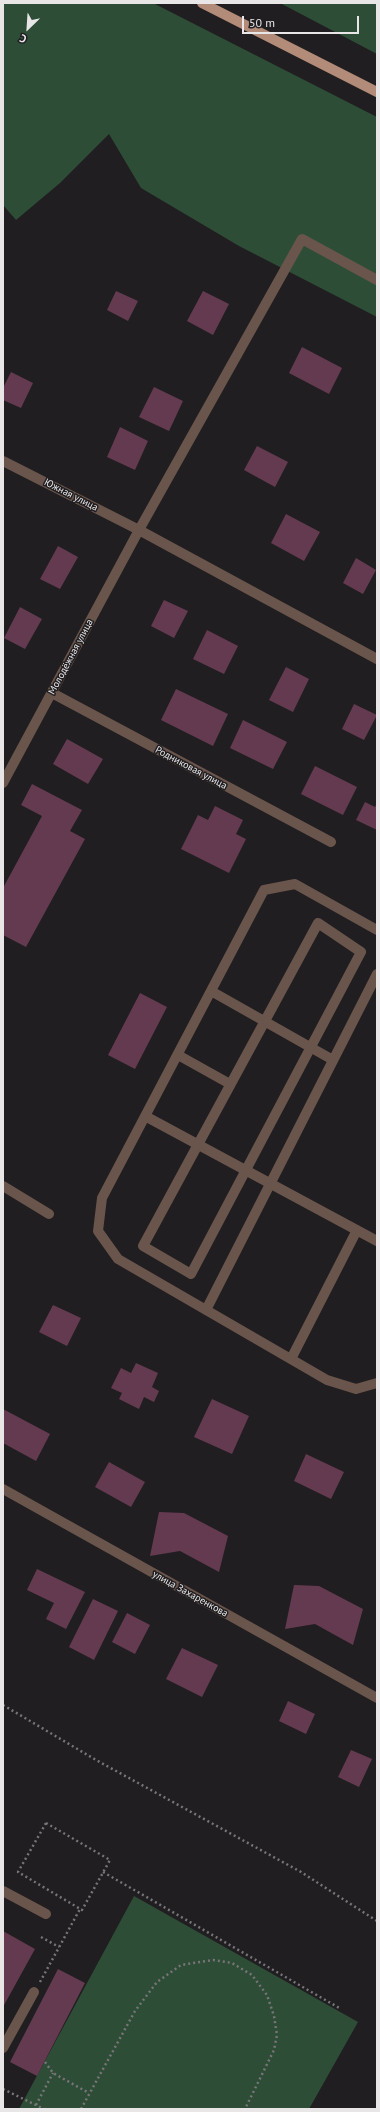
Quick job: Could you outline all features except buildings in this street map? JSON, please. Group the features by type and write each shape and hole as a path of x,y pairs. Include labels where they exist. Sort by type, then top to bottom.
{"main road":[{"path":"202,3 377,92"}],"street":[{"name":"Молодёжная улица","path":"3,783 139,530 302,239 377,280"},
{"name":"Южная улица","path":"3,461 139,530 377,659"},
{"name":"Родниковая улица","path":"52,693 331,842"},
{"path":"377,930 295,884 264,890 102,1198 98,1231 118,1259 327,1380 356,1389 377,1383"},
{"path":"318,923 361,952 312,1048 191,1274 143,1246 196,1144 264,1021 318,923"},
{"path":"206,1310 377,974"},
{"path":"211,990 333,1060"},
{"path":"178,1055 230,1084"},
{"path":"145,1116 377,1241"},
{"path":"3,1186 49,1214"},
{"path":"291,1359 356,1230"},
{"name":"улица Захаренкова","path":"3,1490 377,1698"},
{"path":"3,1891 46,1914"},
{"path":"3,2048 34,1992"}],"path":[{"path":"3,1705 103,1764 301,1872 377,1921"},
{"path":"34,1992 80,1909 82,1910 110,1860 46,1823 18,1872 80,1909"},
{"path":"103,1872 342,2009"},
{"path":"40,1937 59,1947"},
{"path":"80,2109 135,2011 157,1982 181,1964 213,1960 232,1963 252,1975 267,1995 274,2016 277,2035 274,2050 245,2109"},
{"path":"45,2062 53,2073 89,2093"},
{"path":"36,2105 53,2073"},
{"path":"3,2089 44,2109"}],"green space":[{"path":"3,3 153,3 377,117 377,317 239,246 141,188 109,134 60,183 16,220 3,205"},
{"path":"280,3 377,3 377,54"},
{"path":"134,1896 358,2022 309,2109 19,2109"}]}
